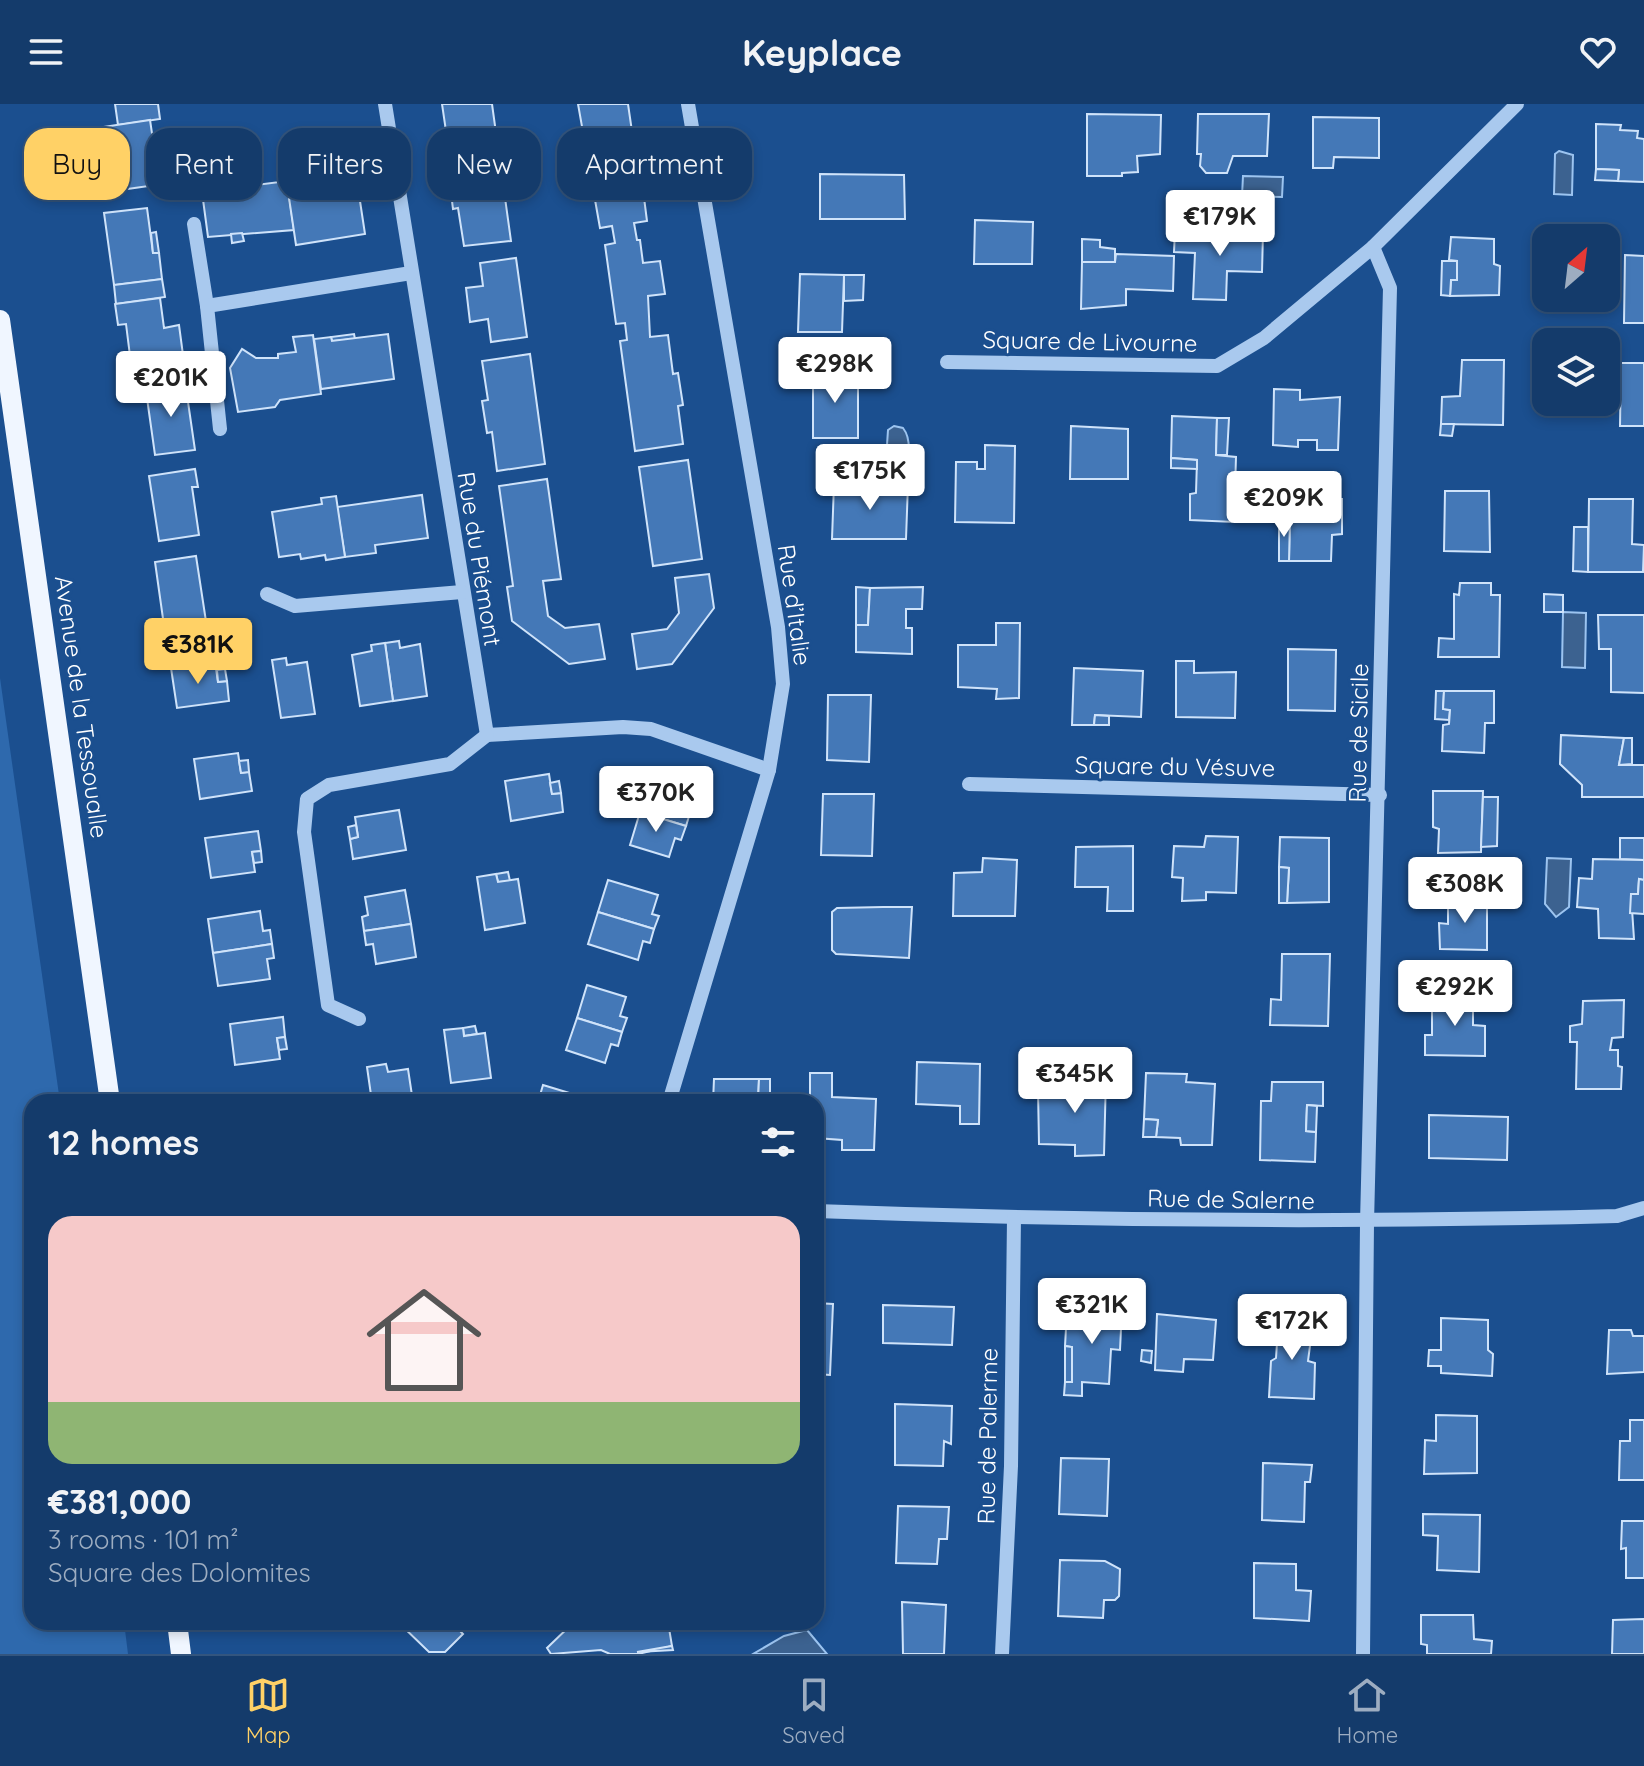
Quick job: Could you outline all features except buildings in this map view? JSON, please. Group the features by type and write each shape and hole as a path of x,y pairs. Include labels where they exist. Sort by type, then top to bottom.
{"main road":[{"name":"Avenue de la Tessoualle","path":"0,320 109,1094"},
{"path":"178,1630 181,1654"}],"street":[{"name":"Rue du Piémont","path":"385,104 487,735"},
{"name":"Rue d’Italie","path":"671,1094 769,770 783,684 778,627 688,104"},
{"name":"Square de Livourne","path":"947,362 1217,366 1264,338 1373,247 1517,104"},
{"path":"194,224 207,306 220,429"},
{"name":"Rue de Sicile","path":"1367,1223 1380,795 1390,288 1373,247"},
{"path":"207,306 411,273"},
{"path":"267,594 295,606 462,592"},
{"path":"359,1019 328,1005 304,832 307,799 329,785 450,764 487,735 623,727 651,729 769,770"},
{"name":"Square du Vésuve","path":"969,784 1380,795"},
{"name":"Rue de Salerne","path":"824,1211 1014,1218 1367,1223 1617,1216 1644,1208"},
{"name":"Rue de Palerme","path":"1002,1654 1011,1466 1014,1218"},
{"path":"1363,1654 1367,1223"}],"shaded area":[{"path":"1559,151 1573,155 1572,195 1554,194 1555,154"},
{"path":"1243,176 1283,177 1282,197 1242,196"},
{"path":"894,426 903,428 909,443 907,461 901,469 891,467 886,460 888,430"},
{"path":"1563,612 1586,613 1585,668 1562,667"},
{"path":"0,678 59,1094 24,1094 24,1630 125,1630 128,1654 0,1654"},
{"path":"1547,858 1571,859 1569,907 1556,917 1545,904"},
{"path":"807,1630 827,1654 753,1654 784,1636"}]}
